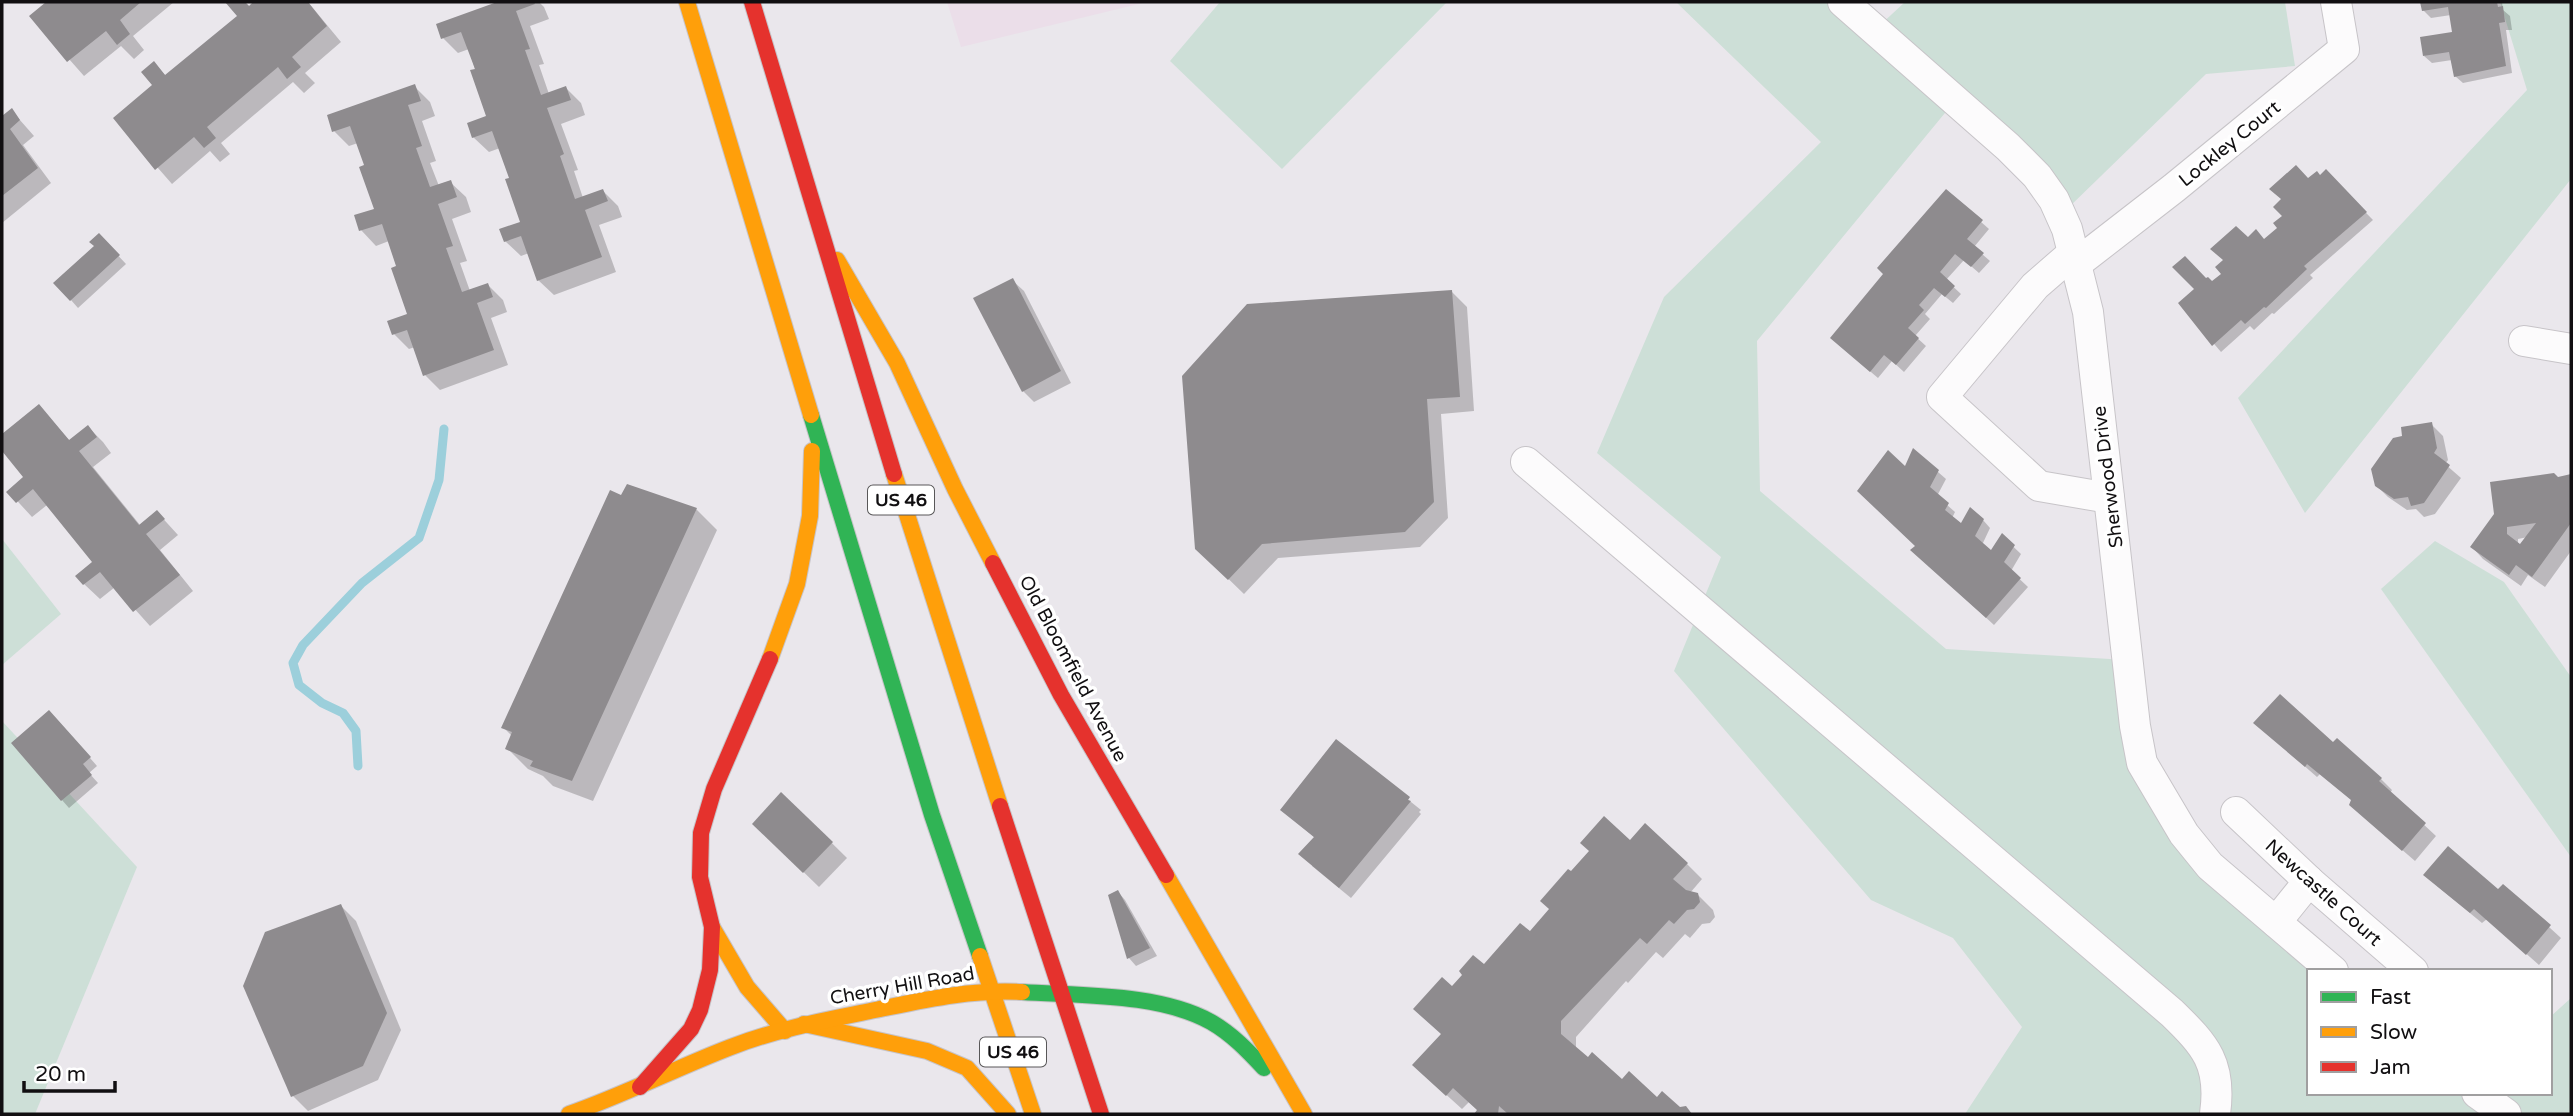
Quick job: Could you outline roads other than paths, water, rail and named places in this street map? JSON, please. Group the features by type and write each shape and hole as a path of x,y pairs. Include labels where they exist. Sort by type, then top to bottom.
{"main road":[{"name":"US 46","path":"687,2 932,815 1033,1114"},
{"name":"US 46","path":"752,2 918,553 1101,1114"},
{"name":"Old Bloomfield Avenue","path":"821,234 897,363 955,489 1061,695 1304,1114"},
{"path":"785,1031 747,988 712,928 700,877 701,833 714,789 779,639 797,584 810,516 814,421"},
{"path":"640,1087 691,1029 700,1010 709,970 712,928"},
{"name":"Cherry Hill Road","path":"569,1114 640,1087 732,1046 804,1024 955,994 992,990 1171,1006 1211,1022 1250,1052 1298,1114"},
{"path":"804,1024 927,1051 967,1068 1008,1114"}],"street":[{"name":"Sherwood Drive","path":"1843,2 2008,147 2036,176 2053,200 2067,229 2088,312 2135,726 2142,763 2184,834 2210,866 2331,969"},
{"name":"Lockley Court","path":"2075,258 2174,188 2344,49 2336,2"},
{"path":"2075,258 2035,286 1942,397 2039,486 2109,498"},
{"path":"2525,341 2571,349"},
{"path":"1526,462 2172,1013 2201,1041 2210,1059 2215,1075 2215,1114"},
{"name":"Newcastle Court","path":"2236,812 2309,881 2411,969"},
{"path":"2276,922 2309,881"},
{"path":"2480,1095 2506,1114"}],"waterway":[{"path":"358,766 356,731 343,713 322,703 299,685 293,663 303,645 362,583 419,538 439,480 444,429"}]}
